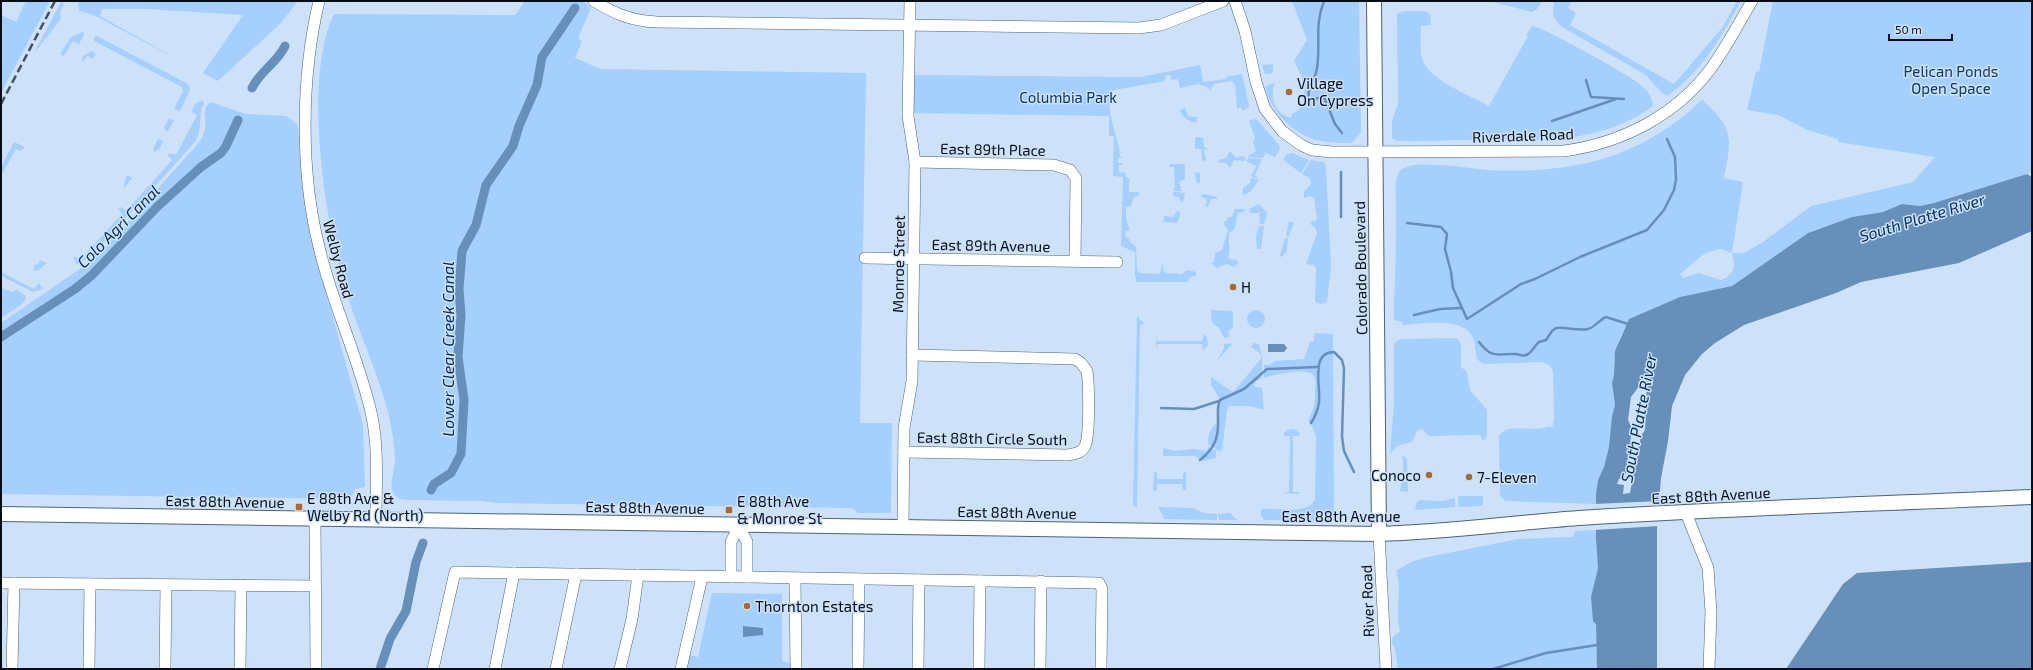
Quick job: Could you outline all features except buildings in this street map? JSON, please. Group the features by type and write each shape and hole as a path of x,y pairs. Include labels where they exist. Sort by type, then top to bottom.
{"main road":[{"name":"Colorado Boulevard","path":"1374,1 1379,534"},
{"name":"East 88th Avenue","path":"1,514 739,526 1379,534 1433,532 1495,524 1580,518 2032,497"}],"street":[{"name":"Welby Road","path":"319,1 309,50 306,83 307,169 313,223 324,270 370,411 376,444 376,520"},
{"path":"594,1 620,16 637,21 1139,28 1160,25 1223,1"},
{"name":"Monroe Street","path":"903,528 904,428 912,380 915,162 908,116 910,1"},
{"name":"Riverdale Road","path":"1235,1 1248,41 1261,98 1267,112 1282,131 1292,140 1312,150 1376,153 1564,151 1594,146 1625,135 1668,111 1701,81 1721,54 1752,1"},
{"name":"East 89th Place","path":"915,162 1054,165 1070,170 1076,178 1075,261"},
{"name":"East 89th Avenue","path":"865,258 1117,262"},
{"name":"East 88th Circle South","path":"904,452 1067,455 1079,452 1085,446 1087,440 1087,371 1083,364 1075,359 912,355"},
{"path":"1686,513 1708,568 1711,612 1709,669"},
{"path":"315,519 316,669"},
{"path":"739,526 747,542 747,577"},
{"path":"731,577 731,542 739,526"},
{"name":"River Road","path":"1379,534 1386,668"},
{"path":"433,669 455,572 1098,583 1102,589 1102,669"},
{"path":"495,669 514,573"},
{"path":"556,669 576,574"},
{"path":"620,669 632,619 638,575"},
{"path":"681,669 702,577"},
{"path":"795,579 796,669"},
{"path":"858,669 859,580"},
{"path":"918,669 920,580"},
{"path":"979,669 980,580"},
{"path":"1040,669 1041,581"},
{"path":"1,583 316,586"},
{"path":"12,669 14,583"},
{"path":"89,669 90,584"},
{"path":"165,669 166,585"},
{"path":"240,669 241,586"}],"green space":[{"path":"26,1 50,1 1,93 1,15 16,22"},
{"path":"78,1 298,1 280,24 218,81 203,73 243,15 147,9 102,9 100,16 184,63 94,15 79,11"},
{"path":"525,1 583,1 591,8 578,38 582,41 575,58 601,69 866,73 860,423 892,423 890,513 858,513 853,508 498,503 480,501 406,500 395,495 392,490 392,479 395,460 389,415 377,376 352,311 344,284 330,222 324,186 318,110 320,74 325,41 334,14 515,15"},
{"path":"1292,1 1359,1 1361,133 1351,143 1321,141 1308,137 1299,132 1284,120 1277,112 1268,95 1265,86 1275,83 1273,88 1273,99 1277,109 1285,116 1291,118 1292,114 1299,110 1304,96 1303,79 1294,61 1307,40"},
{"path":"1490,1 1542,1 1537,9 1532,12"},
{"path":"1554,1 1572,1 1568,8 1576,13 1570,25 1674,84 1722,28 1737,1 1741,1 1718,41 1701,65 1679,87 1667,96 1661,92 1646,75 1560,26 1553,15"},
{"name":"Pelican Ponds Open Space","path":"1773,1 2032,1 2032,172 2011,180 1934,203 1920,206 1902,204 1883,212 1852,217 1808,233 1732,286 1680,297 1629,319 1620,337 1614,360 1614,375 1612,383 1615,405 1612,416 1609,447 1604,467 1598,480 1596,504 1504,501 1502,497 1500,497 1499,436 1508,430 1537,429 1550,426 1552,428 1554,420 1553,371 1549,365 1541,362 1484,364 1477,359 1472,336 1466,329 1457,325 1435,323 1403,325 1402,322 1394,320 1397,175 1405,168 1415,165 1441,165 1488,170 1519,171 1576,165 1603,159 1629,149 1654,136 1678,120 1702,100 1720,118 1728,134 1729,143 1724,178 1743,182 1732,253 1744,253 1763,242 1811,206 1913,182 1935,157 1838,142 1838,139 1807,130 1778,115 1747,110 1756,71 1759,72","holes":["1721,249 1732,253 1734,262 1733,270 1729,276 1721,280 1699,273 1683,278 1680,274 1708,252"]},
{"path":"61,2 64,4 60,12 61,19 36,51 37,47"},
{"path":"1406,11 1425,11 1430,14 1431,25 1421,26 1422,57 1427,68 1442,81 1489,106 1528,36 1526,35 1532,26 1552,34 1634,80 1641,85 1651,97 1653,106 1631,120 1608,129 1558,139 1507,141 1395,140 1392,138 1392,121 1398,104 1397,13"},
{"path":"83,32 84,35 79,44 73,41 64,56 60,54 71,37"},
{"path":"97,36 188,84 190,90 180,111 174,109 183,91 182,87 94,41 94,37"},
{"path":"92,51 96,54 93,59 87,56 84,61 82,60 83,56"},
{"path":"1273,64 1273,73 1265,74 1262,65"},
{"name":"Columbia Park","path":"1200,65 1203,82 1226,79 1226,77 1242,74 1249,105 1248,108 1242,111 1241,107 1237,109 1235,85 1232,81 1214,84 1210,91 1208,87 1198,84 1180,88 1178,79 1172,80 1170,75 1165,76 1165,81 1114,90 1109,104 1120,156 1122,158 1118,158 1118,163 1122,163 1123,165 1119,165 1119,173 1125,172 1126,177 1131,180 1129,181 1129,192 1138,192 1140,195 1134,197 1131,206 1126,207 1126,218 1130,231 1126,231 1125,237 1129,238 1130,242 1136,247 1137,270 1140,273 1160,274 1163,260 1163,270 1166,273 1182,274 1187,270 1196,272 1196,276 1190,277 1188,282 1136,282 1135,252 1121,246 1123,177 1113,176 1114,136 1109,136 1109,116 908,113 909,75 1141,77"},
{"path":"202,100 204,103 201,113 200,127 198,137 195,142 96,251 77,265 73,257 80,260 122,214 118,208 121,207 126,211 172,160 168,156 169,153 176,155 197,115 191,112 196,103"},
{"path":"211,102 246,114 286,116 297,124 302,184 315,253 363,425 365,487 355,489 351,499 1,494 1,323 87,264 99,254 202,138 205,125 206,107"},
{"path":"1185,108 1188,116 1197,117 1197,122 1187,119 1183,115 1180,110"},
{"path":"169,118 174,121 167,132 164,128"},
{"path":"1254,119 1258,121 1279,145 1280,149 1275,157 1266,153 1263,158 1247,157 1256,151 1253,142 1255,138 1249,121"},
{"path":"1195,138 1203,138 1204,147 1208,149 1204,150 1206,160 1202,161 1201,149 1195,149"},
{"path":"158,139 163,141 160,148 155,152 153,149"},
{"path":"14,142 25,147 21,151 16,149 1,176 1,167"},
{"path":"1230,151 1236,158 1243,156 1246,158 1244,161 1234,160 1230,168 1226,163 1219,163 1218,160 1226,158"},
{"path":"1292,153 1309,160 1301,173 1283,160 1287,154"},
{"path":"1249,158 1262,159 1255,175 1259,179 1251,176 1256,166 1246,161"},
{"path":"1311,160 1324,162 1326,168 1331,266 1327,302 1321,304 1315,302 1316,268 1313,265 1306,264 1317,233 1315,227 1311,225 1311,222 1317,220 1314,198 1309,196 1304,198 1304,192 1311,184 1311,180 1302,174"},
{"path":"1169,164 1185,164 1185,179 1179,182 1182,191 1173,191 1175,187 1174,167 1169,167"},
{"path":"1195,172 1200,173 1200,183 1205,185 1196,182"},
{"path":"127,175 132,178 125,187 123,187"},
{"path":"1251,177 1259,180 1250,192 1243,195 1243,188 1250,183"},
{"path":"1173,192 1185,193 1183,202 1180,201 1179,197 1173,196"},
{"path":"1203,194 1217,197 1217,199 1211,199 1208,207 1205,206 1207,200 1201,196"},
{"path":"1259,204 1267,213 1264,224 1260,224 1259,213 1250,213 1249,209"},
{"path":"1235,209 1245,209 1244,212 1238,213 1234,230 1229,233 1228,257 1230,259 1237,260 1238,263 1234,267 1227,264 1216,268 1211,263 1214,262 1215,253 1222,250 1228,230 1223,223 1228,217 1232,217"},
{"path":"1177,211 1181,212 1177,223 1163,222 1164,216 1173,217"},
{"path":"1289,221 1294,223 1288,237 1286,236"},
{"path":"1259,226 1264,226 1261,249 1257,249 1256,237"},
{"path":"1285,238 1288,238 1287,251 1282,257 1280,256"},
{"path":"40,260 47,263 37,271 33,270 35,264 38,265"},
{"path":"1,272 34,289 39,283 43,289 33,292 1,276"},
{"path":"1,288 13,292 16,289 25,295 26,298 21,305 1,318"},
{"path":"1211,310 1233,311 1233,328 1228,331 1230,337 1224,338 1219,328 1212,323"},
{"path":"1256,310 1262,313 1265,319 1262,325 1256,328 1250,325 1247,319 1250,313"},
{"path":"1137,316 1144,324 1140,325 1137,507 1133,506"},
{"path":"1156,333 1157,341 1202,341 1204,334 1207,337 1208,345 1203,351 1202,344 1157,344 1156,351"},
{"path":"1314,333 1333,334 1334,521 1264,520 1261,516 1261,509 1299,509 1312,504 1315,499 1316,436 1311,424 1320,404 1319,367 1273,368 1264,370 1264,365 1270,365 1275,361 1304,359 1310,342 1314,341"},
{"path":"1402,339 1458,339 1461,345 1461,367 1467,372 1470,390 1487,410 1487,437 1483,441 1480,435 1429,436 1422,429 1417,431 1412,442 1397,446 1390,454 1394,404 1394,344 1398,340"},
{"path":"1233,343 1217,361 1224,348 1224,344"},
{"path":"1254,343 1259,344 1262,356 1262,378 1256,381 1254,386 1262,388 1264,410 1250,406 1229,406 1227,410 1222,451 1217,450 1208,444 1210,430 1219,420 1218,408 1220,399 1211,385 1211,377 1233,392 1261,359 1261,354 1251,347"},
{"path":"1316,368 1319,380 1319,396 1316,411 1310,422 1308,421 1313,410 1315,399 1315,381 1313,375 1304,372 1297,372 1264,378 1264,373 1270,369"},
{"path":"1290,429 1296,430 1300,434 1300,436 1293,436 1293,492 1299,492 1299,494 1282,493 1289,492 1290,436 1284,436 1284,433"},
{"path":"1208,447 1216,451 1216,458 1202,461 1195,456 1163,456 1163,448 1175,451 1193,449 1207,451"},
{"path":"1404,456 1407,459 1408,492 1400,491 1403,469 1402,457"},
{"path":"1154,472 1157,472 1157,479 1183,479 1183,473 1186,472 1186,490 1183,490 1182,484 1157,484 1157,490 1153,491"},
{"path":"1458,496 1483,496 1483,504 1481,506 1459,507"},
{"path":"1455,498 1455,507 1415,510 1417,502 1420,500 1442,501"},
{"path":"1158,507 1193,508 1204,513 1217,514 1217,520 1164,519"},
{"path":"1230,513 1237,520 1219,520 1218,514"},
{"path":"1596,530 1598,568 1591,597 1596,624 1597,669 1398,669 1395,649 1392,643 1393,637 1400,631 1398,624 1399,586 1396,571 1411,562 1423,558 1518,539 1573,537 1575,531"},
{"path":"712,593 782,594 782,661 790,663 791,669 685,669 689,655 698,657"}],"water":[{"name":"South Platte River","path":"2027,174 2032,177 2032,231 1959,263 1861,282 1836,293 1744,325 1715,343 1702,354 1685,375 1672,406 1668,441 1661,478 1657,528 1657,669 1597,669 1596,624 1593,621 1591,597 1598,568 1596,494 1598,480 1604,467 1609,447 1612,416 1615,405 1612,383 1614,375 1615,351 1629,319 1680,297 1732,286 1808,233 1852,217 1883,212 1902,204 1920,206","holes":["1647,383 1645,430 1641,436 1630,493 1623,494 1624,485 1617,484 1619,479 1626,474 1632,429 1628,420 1631,397 1640,385"]},
{"path":"1268,344 1284,344 1287,348 1284,352 1268,352"},
{"path":"2032,562 2032,669 1786,669 1843,584 1857,573"},
{"path":"743,626 763,628 763,635 743,637"}],"pier":[{"path":"1660,501 1659,526 1594,530 1594,504"}],"waterway":[{"path":"1324,1 1318,27 1317,68 1308,96 1309,100 1324,97 1335,124 1342,133"},
{"name":"Lower Clear Creek Canal","path":"431,490 434,484 451,473 461,454 464,400 458,357 461,315 459,289 462,251 476,225 486,185 513,146 519,126 537,85 542,57 575,8"},
{"name":"Colo Agri Canal","path":"252,88 260,76 282,52 285,46"},
{"path":"1586,80 1591,97 1624,99"},
{"path":"1552,121 1616,99"},
{"name":"Colo Agri Canal","path":"1,337 75,289 92,275 157,207 201,167 221,153 226,146 238,120"},
{"path":"1407,223 1441,227 1447,234 1445,249 1451,272 1453,288 1467,319 1521,284 1535,279 1580,257 1647,230 1664,210 1674,190 1676,179 1675,157 1667,139"},
{"path":"1341,172 1341,217"},
{"path":"1414,315 1440,309 1461,308"},
{"path":"1479,342 1484,348 1492,353 1500,355 1516,354 1524,356 1527,355 1539,342 1546,340 1556,328 1580,330 1588,329 1606,317 1628,324"},
{"path":"1311,423 1318,408 1319,402 1319,364 1327,353 1334,352 1342,360 1344,368 1342,437 1344,451 1354,472"},
{"path":"1200,460 1209,452 1215,442 1218,432 1218,407 1220,400 1244,389 1267,369 1317,367"},
{"path":"1161,408 1194,409 1219,401"},
{"name":"Lower Clear Creek Canal","path":"380,669 390,639 406,611 416,562 423,543"},
{"path":"1493,669 1546,653 1597,645"}],"railway":[{"path":"1,104 55,1"}],"place":[{"name":"Village On Cypress","path":"1289,92"},
{"name":"H","path":"1233,287"},
{"name":"Conoco","path":"1429,475"},
{"name":"7-Eleven","path":"1469,477"},
{"name":"E 88th Ave & Welby Rd (North)","path":"299,507"},
{"name":"E 88th Ave & Monroe St","path":"729,510"},
{"name":"Thornton Estates","path":"747,606"}]}
